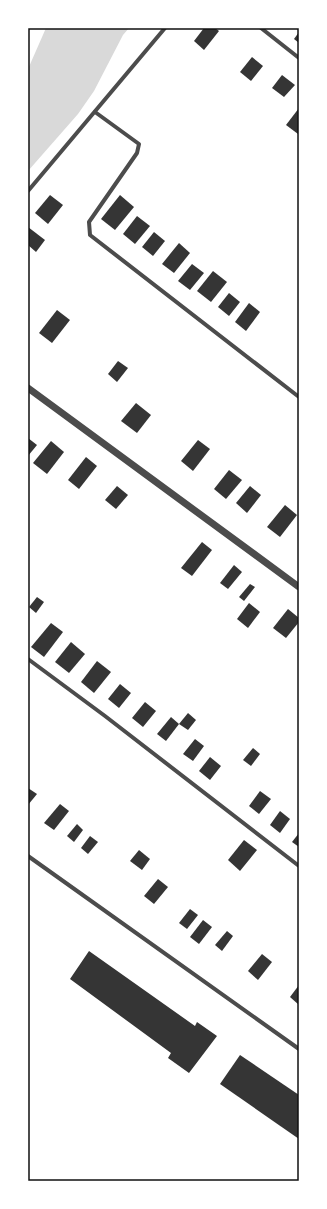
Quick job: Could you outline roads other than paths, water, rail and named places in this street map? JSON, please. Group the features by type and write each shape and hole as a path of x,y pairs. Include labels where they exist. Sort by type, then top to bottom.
{"street":[{"path":"28,191 165,28"},
{"path":"261,28 299,58"},
{"path":"94,112 139,144 137,153 89,222 90,235 299,398"},
{"path":"28,388 299,587"},
{"path":"28,659 105,716 299,866"},
{"path":"28,856 299,1049"}]}
